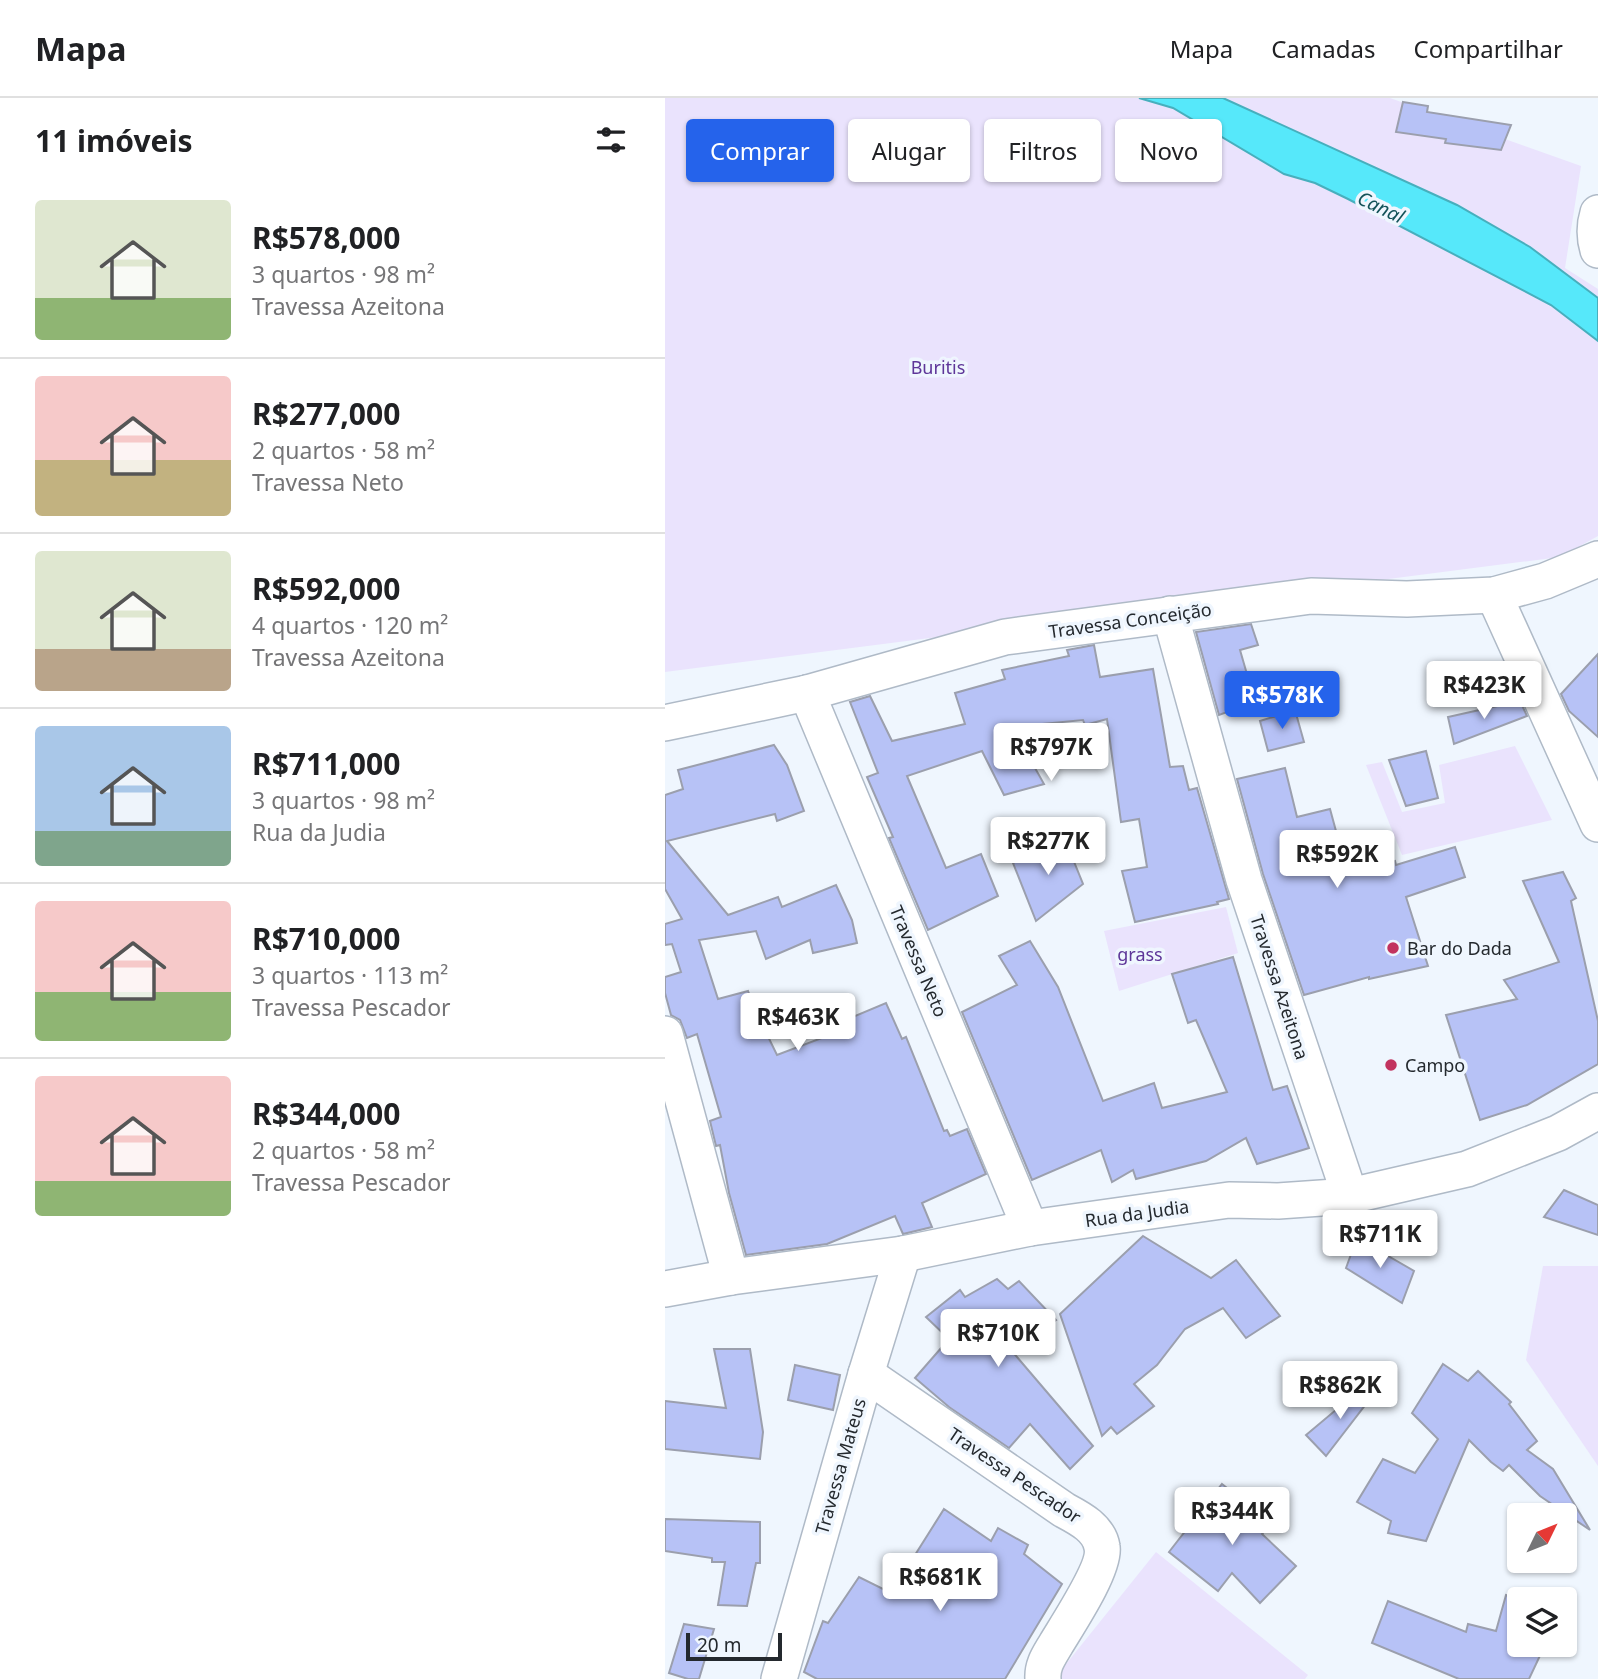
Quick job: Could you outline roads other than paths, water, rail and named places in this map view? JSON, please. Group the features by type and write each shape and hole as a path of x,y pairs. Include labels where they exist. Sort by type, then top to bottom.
{"street":[{"path":"1598,213 1595,223 1598,250"},
{"name":"Travessa Conceição","path":"665,723 807,693 1005,637 1311,596 1407,599 1494,595 1545,581 1598,559"},
{"path":"1494,595 1598,824"},
{"name":"Travessa Azeitona","path":"1170,614 1244,880 1350,1196"},
{"name":"Travessa Neto","path":"807,693 1030,1228"},
{"path":"665,1034 731,1276"},
{"name":"Rua da Judia","path":"665,1289 731,1276 903,1254 1030,1228 1229,1200 1278,1201 1350,1196 1467,1169 1558,1133 1598,1111"},
{"name":"Travessa Mateus","path":"779,1679 903,1254"},
{"name":"Travessa Pescador","path":"866,1374 1064,1510 1085,1521 1096,1533 1102,1544 1103,1556 1091,1583 1045,1662 1043,1679"}],"water":[{"name":"Canal","path":"1139,98 1223,98 1457,205 1530,247 1598,298 1598,341 1551,305 1348,199 1315,183 1284,174 1222,137 1222,119 1192,119 1173,108"}],"place":[{"name":"Bar do Dada","path":"1393,948"},
{"name":"Campo","path":"1391,1065"}],"park label":[{"name":"Buritis","path":"938,367"},
{"name":"grass","path":"1140,954"}]}
